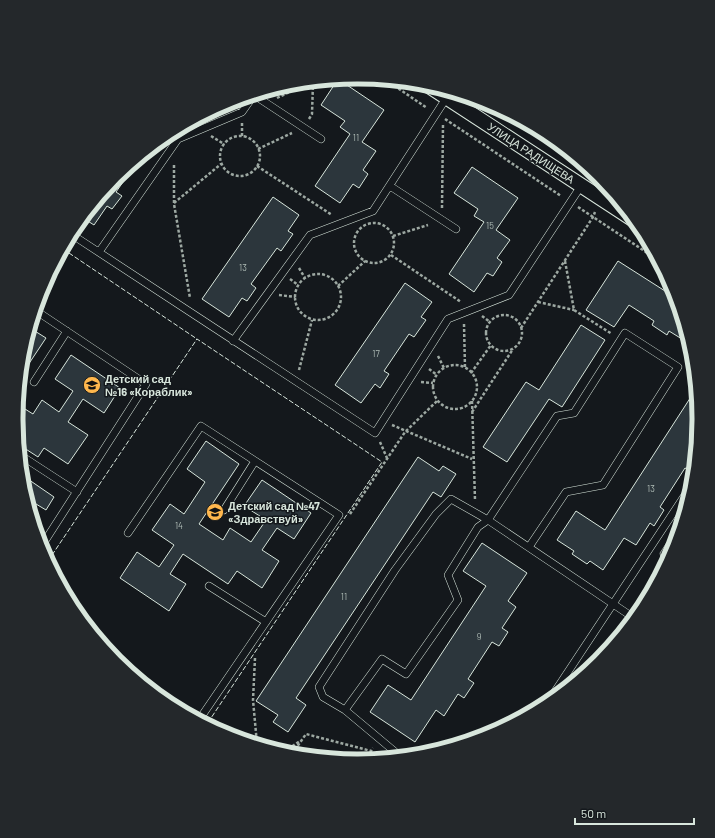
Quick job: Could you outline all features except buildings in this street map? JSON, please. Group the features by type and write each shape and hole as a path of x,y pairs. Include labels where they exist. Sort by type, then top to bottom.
{"street":[{"name":"УЛИЦА РАДИЩЕВА","path":"447,97 619,210"}],"lane":[{"path":"234,341 310,235 373,211 447,97"},
{"path":"260,99 321,139"},
{"path":"99,252 178,139 242,112 249,102"},
{"path":"390,186 456,229"},
{"path":"76,237 375,433 448,319 509,295 581,186"},
{"path":"40,313 146,384 46,540"},
{"path":"34,382 67,331"},
{"path":"345,710 382,659 406,674 458,600 448,575 478,527 488,520 557,416 574,413 625,333 678,367 603,485 566,492 528,547"},
{"path":"128,533 201,426 339,515 202,715"},
{"path":"26,459 77,492"},
{"path":"224,510 255,461"},
{"path":"559,686 683,498"},
{"path":"389,752 378,739 345,710 323,697 320,687 395,570 436,514 451,499 488,520 629,615"},
{"path":"209,586 266,622"}],"path":[{"path":"396,87 648,253"},
{"path":"266,103 290,91"},
{"path":"393,236 442,220 443,118"},
{"path":"235,136 242,136 254,143 258,149 259,157 257,166 251,172 243,175 234,175 227,171 222,164 221,150 224,144 235,136"},
{"path":"174,144 174,204 192,314"},
{"path":"174,204 222,164"},
{"path":"257,166 358,232"},
{"path":"521,328 593,217 598,196"},
{"path":"377,224 389,230 393,236 394,245 391,255 386,260 378,263 369,263 365,261 357,253 354,246 358,232 363,227 377,224"},
{"path":"391,255 490,322"},
{"path":"565,260 574,310"},
{"path":"338,286 365,261"},
{"path":"314,274 323,274 332,278 338,286 341,294 341,304 337,312 330,318 321,321 312,320 304,316 298,310 295,302 295,293 298,285 305,278 314,274"},
{"path":"538,302 574,310 620,339"},
{"path":"463,313 465,368"},
{"path":"472,412 513,348 519,343 522,336 519,322 508,315 501,315 490,322 486,334 491,345 498,349 506,350 513,348"},
{"path":"296,382 312,320"},
{"path":"471,373 491,345"},
{"path":"452,366 465,368 471,373 476,384 476,393 472,401 466,406 458,409 450,409 437,401 433,392 433,383 436,375 444,368 452,366"},
{"path":"472,401 473,459 476,498 472,511"},
{"path":"383,421 405,432 473,459"},
{"path":"375,433 387,458"},
{"path":"255,657 253,700 257,738"},
{"path":"297,748 306,734 371,751 378,739"},
{"path":"292,747 302,740"}],"shaded area":[{"path":"670,537 661,560 660,553"}],"fence":[{"path":"68,252 197,339 196,340"},
{"path":"52,555 197,339 382,462 210,719"}],"place":[{"name":"Детский сад №16 «Кораблик»","path":"92,385"},
{"name":"Детский сад №47 «Здравствуй»","path":"215,512"}]}
